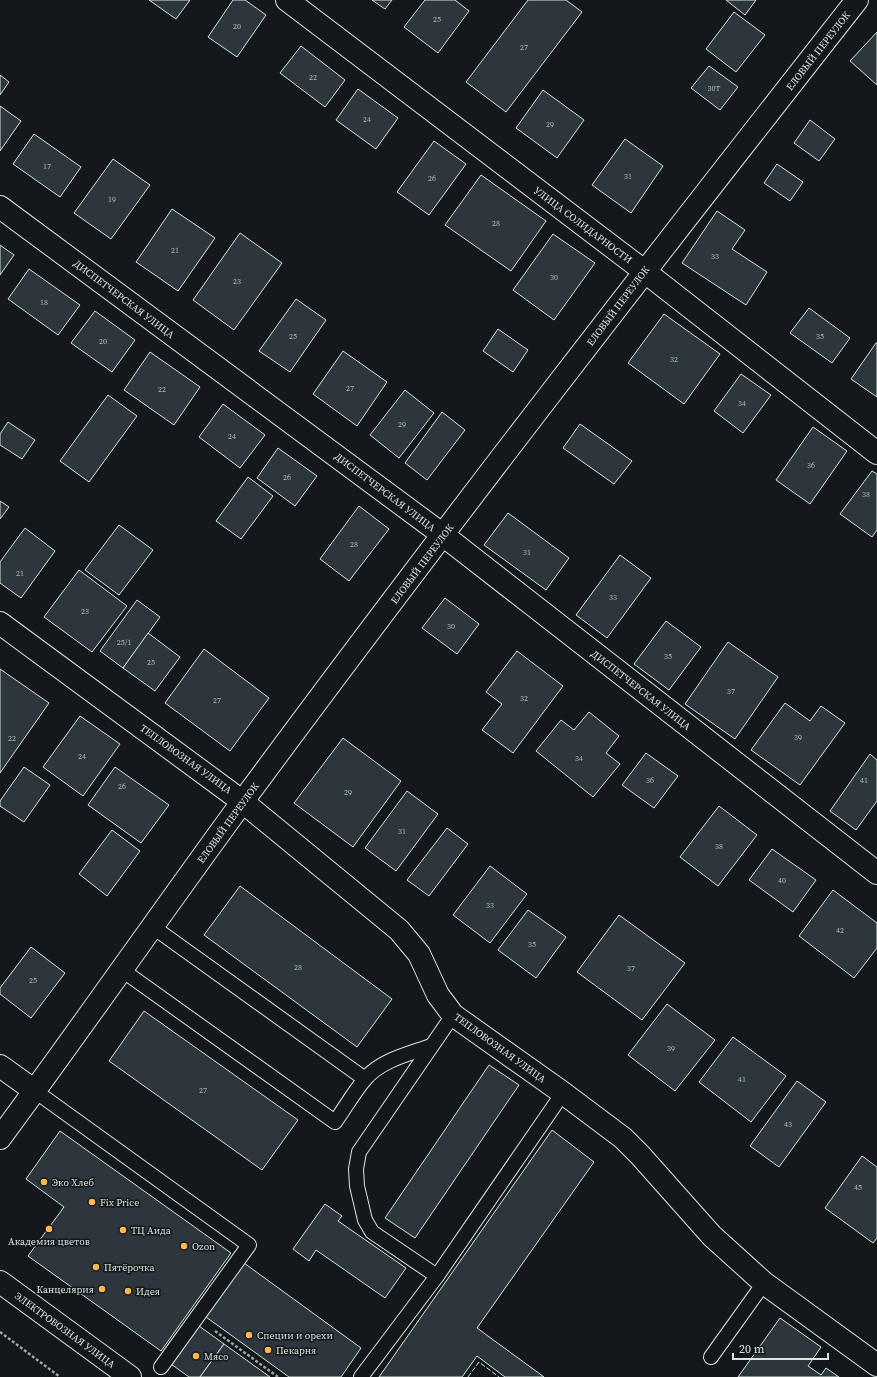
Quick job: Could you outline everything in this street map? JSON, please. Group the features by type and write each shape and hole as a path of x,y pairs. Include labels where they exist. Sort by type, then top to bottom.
{"street":[{"name":"УЛИЦА СОЛИДАРНОСТИ","path":"288,0 644,271 877,452"},
{"name":"ЕЛОВЫЙ ПЕРЕУЛОК","path":"0,1138 243,802 443,535 644,271 858,0"},
{"name":"ДИСПЕТЧЕРСКАЯ УЛИЦА","path":"0,207 443,535 877,873"},
{"name":"ТЕПЛОВОЗНАЯ УЛИЦА","path":"0,623 243,802 399,930 419,954 438,995 453,1015 563,1093 623,1138 712,1236 764,1283 877,1365"},
{"path":"0,1066 35,1091"},
{"name":"ЭЛЕКТРОВОЗНАЯ УЛИЦА","path":"0,1282 130,1377"}],"lane":[{"path":"153,927 365,1079"},
{"path":"122,970 335,1122 365,1079 376,1069 388,1062 431,1046"},
{"path":"437,1276 372,1232 365,1220 357,1186 356,1169 359,1152 453,1015"},
{"path":"35,1091 250,1245 161,1367"},
{"path":"361,1377 437,1276 563,1093"},
{"path":"711,1357 764,1283"}],"path":[{"path":"197,1318 278,1377"},
{"path":"0,1332 60,1377"}],"building":[{"path":"149,0 190,0 176,19"},
{"path":"233,0 245,0 266,15 237,57 208,37"},
{"path":"372,0 392,0 385,9"},
{"path":"425,0 455,0 469,11 438,53 404,27"},
{"path":"528,0 566,0 582,12 506,112 466,82"},
{"path":"726,0 756,0 745,15"},
{"path":"734,12 765,35 736,72 706,49"},
{"path":"877,32 877,85 850,61"},
{"path":"301,46 345,80 325,107 280,73"},
{"path":"709,66 738,87 720,110 691,88"},
{"path":"0,75 9,82 0,95"},
{"path":"358,89 398,118 376,149 336,120"},
{"path":"543,90 584,120 557,158 516,128"},
{"path":"0,106 21,121 0,151"},
{"path":"810,120 835,139 819,161 794,143"},
{"path":"34,134 81,167 60,197 13,164"},
{"path":"625,139 663,166 631,213 592,185"},
{"path":"434,141 466,164 429,215 397,192"},
{"path":"113,159 150,185 111,239 74,213"},
{"path":"777,164 803,182 790,201 764,183"},
{"path":"481,175 546,221 511,271 445,225"},
{"path":"172,209 215,238 178,291 136,262"},
{"path":"717,211 745,230 732,249 767,272 746,305 682,263"},
{"path":"240,233 282,263 234,330 193,300"},
{"path":"553,234 595,263 554,320 513,290"},
{"path":"0,245 14,255 0,275"},
{"path":"29,269 80,305 58,335 8,299"},
{"path":"296,299 326,320 290,372 259,351"},
{"path":"809,308 850,338 832,363 790,333"},
{"path":"95,311 135,340 112,372 71,343"},
{"path":"664,314 720,354 684,404 628,363"},
{"path":"498,329 528,350 513,372 483,351"},
{"path":"877,343 877,397 851,379"},
{"path":"343,351 387,382 357,426 313,394"},
{"path":"150,352 200,387 174,425 124,390"},
{"path":"741,374 771,395 743,433 714,411"},
{"path":"405,390 434,413 399,458 370,435"},
{"path":"108,395 137,416 89,482 60,461"},
{"path":"223,404 265,435 240,468 199,437"},
{"path":"442,412 465,430 427,480 405,463"},
{"path":"8,422 35,440 22,459 0,445 0,434"},
{"path":"580,424 632,461 614,484 563,448"},
{"path":"813,427 847,451 810,504 776,480"},
{"path":"278,448 317,476 295,506 257,478"},
{"path":"872,471 877,474 877,530 872,537 840,514"},
{"path":"248,477 273,496 241,539 216,521"},
{"path":"0,501 9,507 0,519"},
{"path":"359,506 389,529 349,581 320,559"},
{"path":"508,513 569,558 546,590 484,545"},
{"path":"119,525 153,550 119,595 85,570"},
{"path":"25,528 55,551 21,598 0,583 0,562"},
{"path":"620,555 651,578 607,638 576,615"},
{"path":"79,570 127,606 92,652 44,617"},
{"path":"445,598 479,624 457,654 422,628"},
{"path":"137,600 160,617 123,668 100,651"},
{"path":"666,621 701,647 669,690 634,664"},
{"path":"148,633 180,657 155,691 123,668"},
{"path":"728,642 778,677 735,739 685,704"},
{"path":"204,649 269,698 230,751 165,703"},
{"path":"517,651 563,686 513,753 482,730 502,704 486,692"},
{"path":"0,669 49,703 0,773"},
{"path":"785,703 810,721 821,706 845,723 800,785 751,750"},
{"path":"589,712 619,736 606,753 620,764 593,797 536,751 561,720 574,730"},
{"path":"80,716 120,744 83,796 43,767"},
{"path":"343,738 401,781 353,847 294,803"},
{"path":"646,753 678,776 654,808 622,785"},
{"path":"870,754 877,760 877,801 856,830 830,811"},
{"path":"24,767 50,785 24,822 0,806 0,801"},
{"path":"115,767 169,805 141,843 88,805"},
{"path":"407,791 438,814 396,871 365,848"},
{"path":"719,806 757,835 718,886 680,857"},
{"path":"447,828 468,844 429,896 407,880"},
{"path":"112,830 140,851 107,896 79,874"},
{"path":"772,849 816,880 793,912 749,880"},
{"path":"490,866 527,894 490,943 453,915"},
{"path":"240,886 392,999 357,1047 204,935"},
{"path":"833,890 877,923 877,948 854,978 799,936"},
{"path":"528,910 566,937 536,978 498,950"},
{"path":"619,915 685,963 642,1020 577,972"},
{"path":"31,947 65,973 31,1018 0,994 0,988"},
{"path":"667,1004 715,1040 675,1091 628,1055"},
{"path":"144,1011 298,1120 262,1170 109,1061"},
{"path":"733,1037 786,1076 751,1122 699,1082"},
{"path":"489,1065 519,1085 415,1238 385,1218"},
{"path":"797,1081 826,1102 779,1167 750,1146"},
{"path":"552,1130 594,1162 477,1328 544,1377 505,1377 477,1356 462,1377 379,1377"},
{"name":"ТЦ Аида","path":"60,1131 231,1253 161,1351 28,1256 64,1207 26,1179"},
{"path":"862,1156 877,1167 877,1238 873,1243 825,1208"},
{"path":"325,1204 342,1216 338,1221 406,1268 385,1298 316,1250 309,1261 293,1249"},
{"path":"244,1263 361,1348 341,1377 289,1377 206,1317"},
{"path":"780,1318 821,1347 808,1366 821,1375 826,1368 839,1377 738,1377"},
{"path":"199,1326 224,1344 200,1377 189,1377 171,1364"},
{"path":"224,1344 270,1377 200,1377"}],"fence":[{"path":"468,1377 479,1362 499,1377"}],"place":[{"name":"Эко Хлеб","path":"44,1182"},
{"name":"Fix Price","path":"92,1202"},
{"name":"Академия цветов","path":"49,1229"},
{"name":"ТЦ Аида","path":"123,1230"},
{"name":"Ozon","path":"184,1246"},
{"name":"Пятёрочка","path":"96,1267"},
{"name":"Канцелярия","path":"102,1289"},
{"name":"Идея","path":"128,1291"},
{"name":"Cпеции и орехи","path":"249,1335"},
{"name":"Пекарня","path":"268,1350"},
{"name":"Мясо","path":"196,1356"}]}
